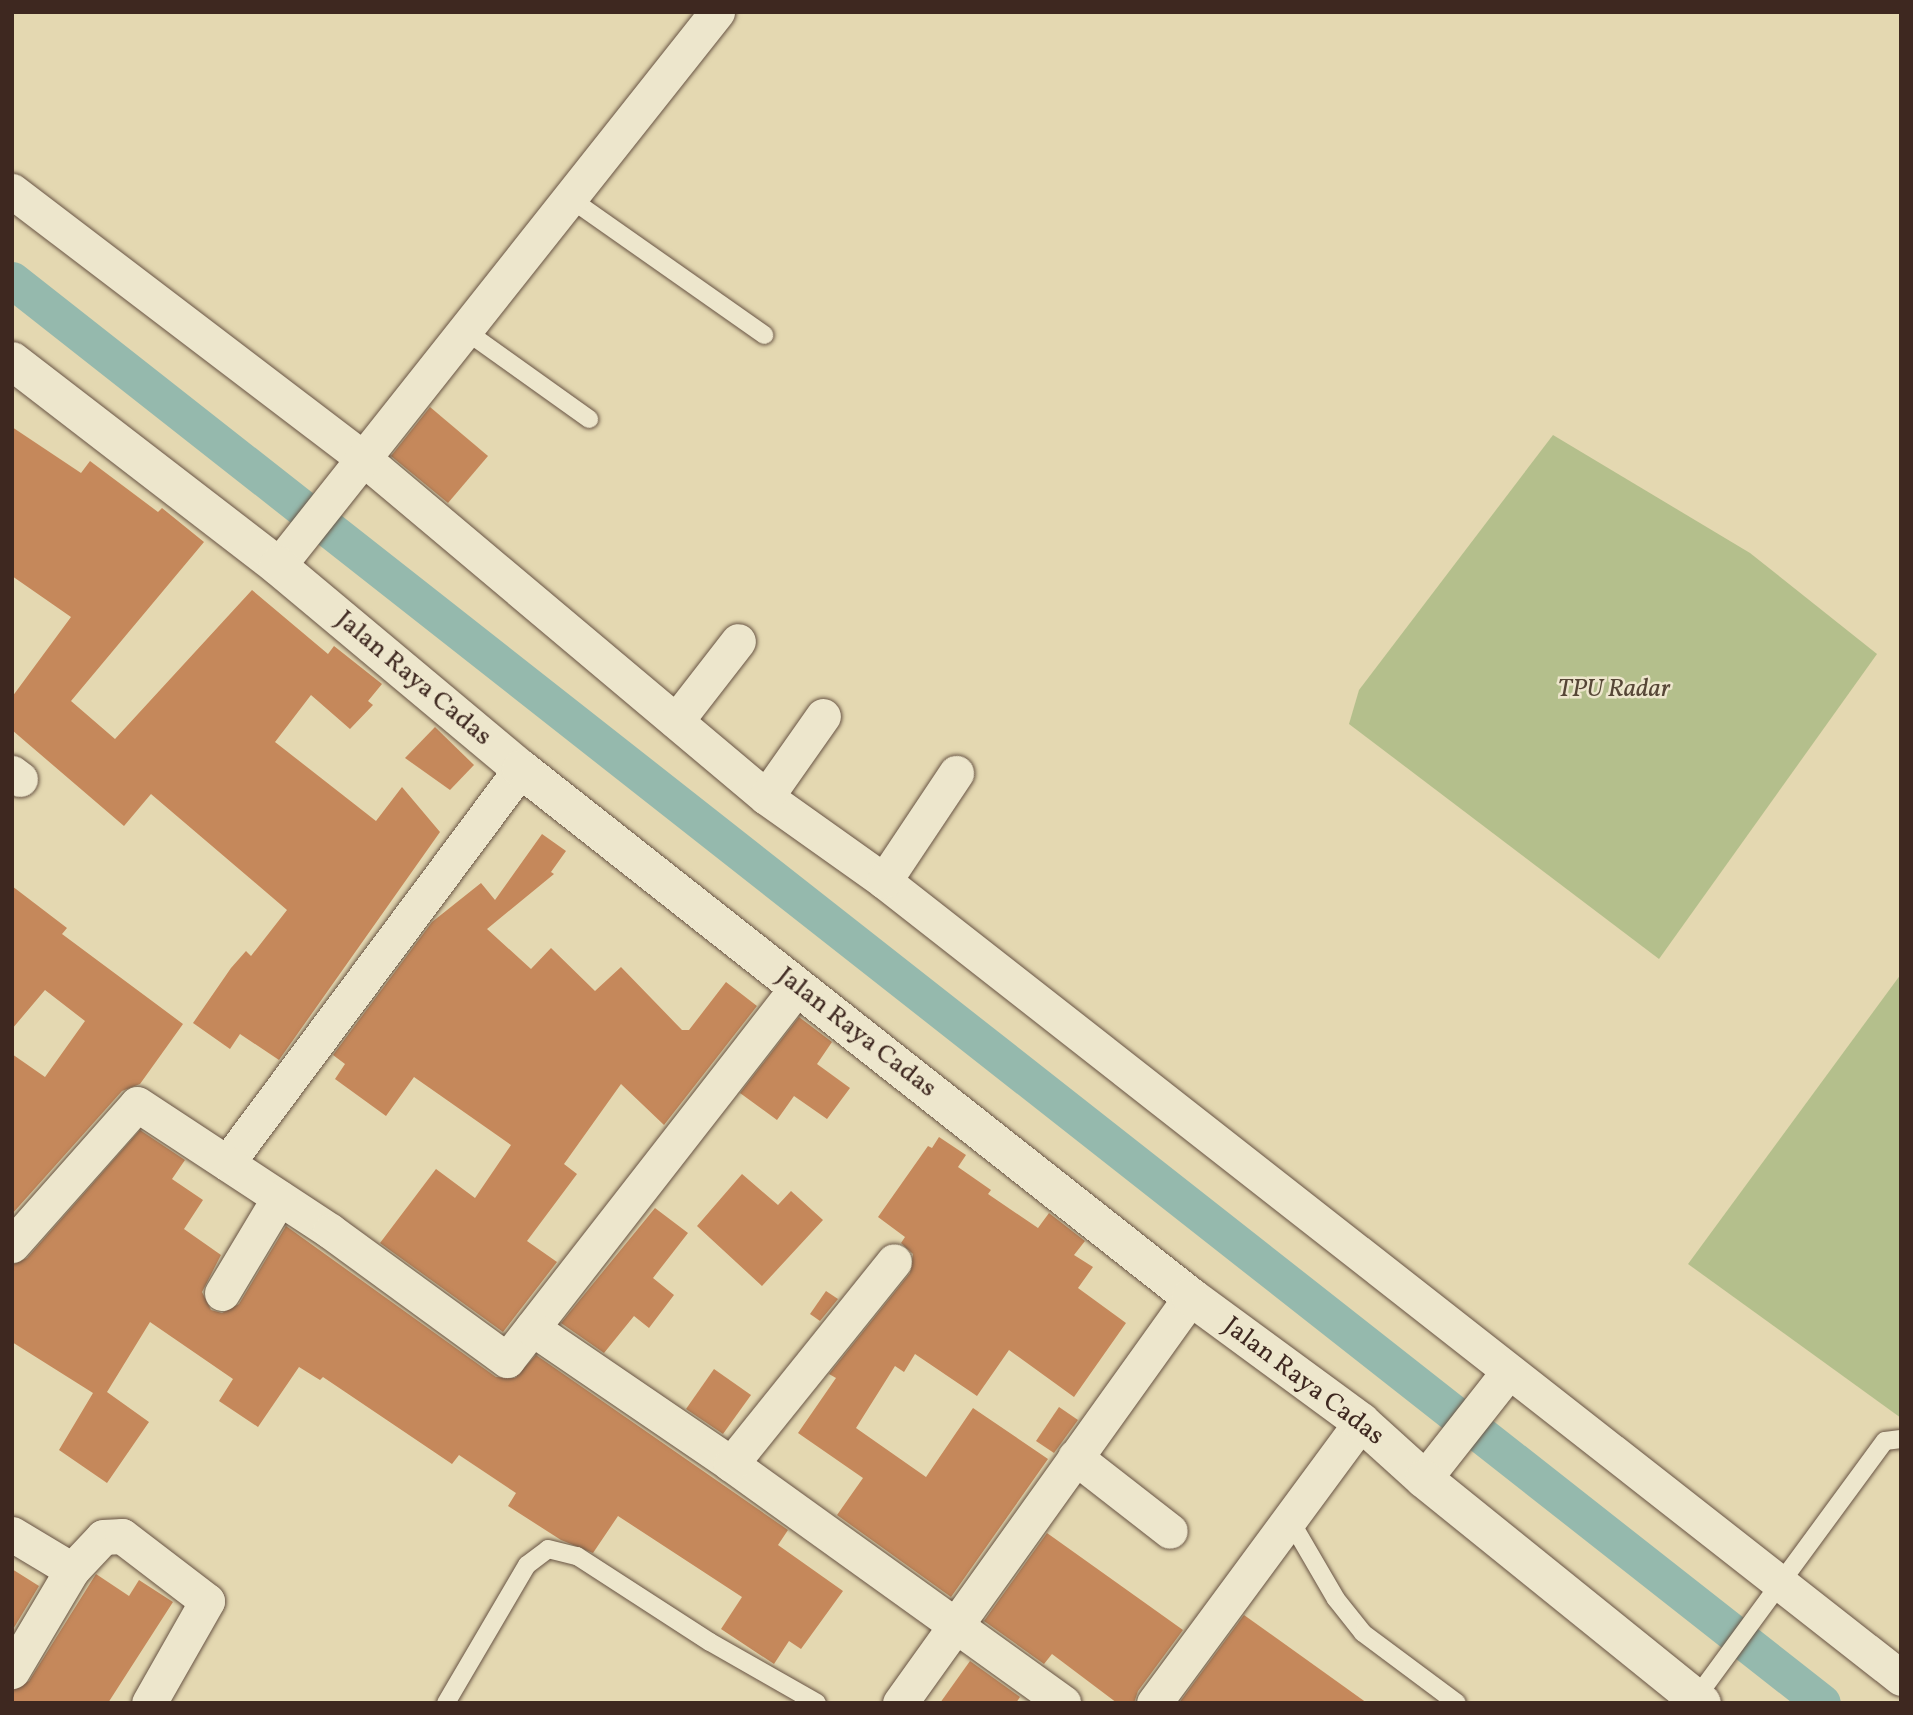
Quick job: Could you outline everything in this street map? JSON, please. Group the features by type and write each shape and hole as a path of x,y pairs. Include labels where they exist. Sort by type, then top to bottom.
{"street":[{"path":"281,562 463,329 717,12"},
{"path":"12,191 360,464 766,797 884,881 1506,1375 1774,1592 1901,1678"},
{"name":"Jalan Raya Cadas","path":"12,361 281,562 521,769 1191,1297 1361,1422 1433,1469 1702,1694"},
{"path":"676,721 738,642"},
{"path":"766,797 823,716"},
{"path":"227,1163 521,769"},
{"path":"884,881 956,774"},
{"path":"12,1245 137,1104 279,1198 502,1358 512,1355 797,987"},
{"path":"222,1293 279,1198"},
{"path":"731,1464 894,1261"},
{"path":"900,1703 953,1623 1191,1297"},
{"path":"533,1328 731,1464 1063,1703"},
{"path":"1433,1469 1506,1375"},
{"path":"1154,1703 1361,1422"},
{"path":"1075,1457 1170,1531"},
{"path":"12,1534 72,1570"},
{"path":"12,1671 72,1570 103,1537 122,1536 207,1601 149,1703"}],"lane":[{"path":"568,197 764,335"},
{"path":"463,329 589,419"},
{"path":"1702,1694 1885,1441 1901,1439"},
{"path":"1290,1520 1336,1599 1363,1633 1457,1703"},
{"path":"446,1703 527,1565 548,1549 577,1556 710,1642 817,1703"}],"green space":[{"name":"TPU Radar","path":"1553,435 1750,553 1877,654 1659,959 1349,724 1359,690"},
{"path":"1901,974 1901,1418 1688,1264"}],"building":[{"path":"430,407 488,456 448,503 391,456"},
{"path":"12,427 81,473 90,461 158,512 162,508 204,542 71,701 115,739 252,590 328,654 334,646 382,684 368,701 373,705 350,729 311,695 275,742 376,821 402,787 440,832 279,1060 240,1034 230,1049 193,1023 231,968 246,951 251,956 287,910 151,794 124,826 12,730 12,697 71,617 12,576"},
{"path":"435,727 474,765 450,790 405,758"},
{"path":"542,834 566,851 551,872 554,874 487,929 531,969 551,948 595,991 621,967 682,1030 689,1030 726,982 757,1006 664,1125 621,1084 564,1164 577,1174 527,1241 557,1262 503,1332 380,1243 436,1169 475,1198 511,1145 414,1077 386,1116 335,1079 345,1064 333,1055 432,922 481,883 495,900"},
{"path":"12,886 67,928 62,934 183,1024 140,1084 122,1091 12,1214 12,1054 45,1077 85,1021 45,990 12,1029"},
{"path":"799,1017 832,1042 817,1064 850,1088 827,1119 794,1096 777,1120 740,1093"},
{"path":"140,1130 185,1160 172,1179 203,1200 184,1229 221,1255 202,1292 211,1310 222,1313 239,1304 286,1226 496,1377 515,1378 536,1355 788,1530 778,1545 843,1591 801,1649 789,1641 774,1664 721,1629 742,1597 618,1516 593,1553 561,1540 508,1506 516,1493 459,1455 452,1464 323,1377 320,1380 299,1367 258,1427 219,1401 233,1379 150,1322 107,1392 149,1422 107,1483 59,1450 93,1393 12,1342 12,1265 27,1258"},
{"path":"939,1137 966,1155 958,1167 991,1190 988,1194 1038,1228 1049,1213 1085,1241 1074,1255 1093,1267 1078,1288 1126,1323 1074,1397 1009,1350 977,1396 915,1354 904,1372 895,1366 856,1428 926,1477 973,1408 1048,1459 951,1597 837,1515 863,1478 798,1433 836,1378 829,1374 910,1273 913,1254 901,1243 905,1237 878,1217 928,1146 932,1148"},
{"path":"742,1174 778,1205 791,1191 823,1220 762,1286 697,1226"},
{"path":"655,1208 688,1233 653,1278 674,1295 649,1328 634,1316 604,1353 561,1323"},
{"path":"826,1291 838,1299 820,1321 810,1314"},
{"path":"714,1369 751,1395 723,1434 686,1409"},
{"path":"1059,1407 1078,1420 1054,1453 1036,1441"},
{"path":"1047,1533 1183,1630 1138,1691 1134,1703 1117,1703 1052,1654 1044,1664 984,1621"},
{"path":"12,1569 39,1586 12,1631"},
{"path":"96,1574 129,1596 139,1580 173,1602 108,1703 12,1703 12,1691 29,1681"},
{"path":"1244,1615 1367,1703 1179,1703"},
{"path":"970,1661 1020,1697 1016,1703 940,1703"}],"waterway":[{"path":"12,280 1822,1703"}]}
